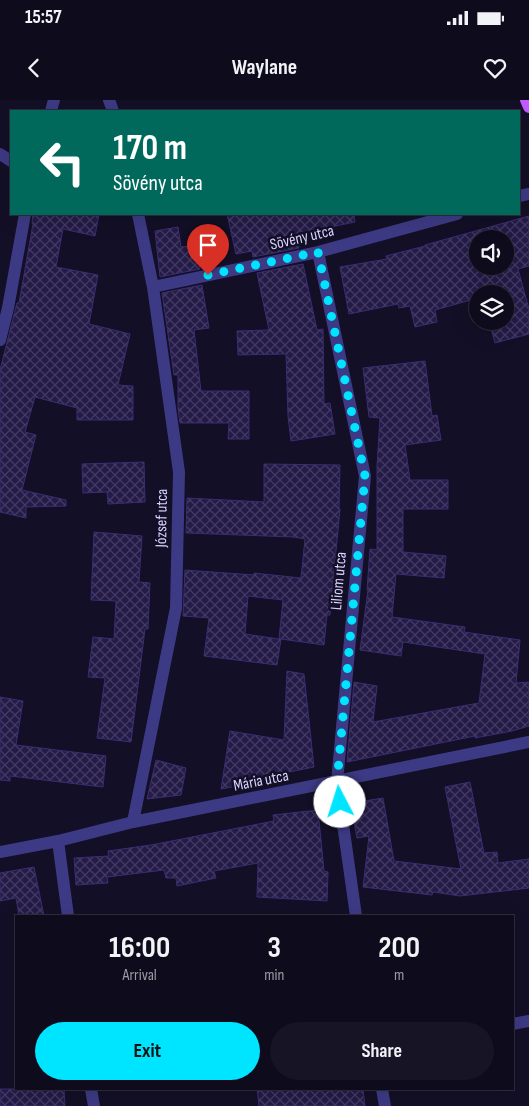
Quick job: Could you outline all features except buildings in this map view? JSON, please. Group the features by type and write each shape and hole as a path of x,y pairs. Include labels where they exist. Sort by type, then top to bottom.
{"main road":[{"path":"526,100 529,107"}],"street":[{"path":"0,340 8,308 25,215"},
{"name":"József utca","path":"133,822 176,608 179,472 153,287 138,215"},
{"name":"Sövény utca","path":"153,287 318,252 453,215"},
{"name":"Liliom utca","path":"318,252 365,476 337,782 356,915"},
{"name":"Mária utca","path":"0,852 58,842 133,822 529,742"},
{"path":"58,842 68,915"},
{"path":"514,1024 529,1021"},
{"path":"91,1090 94,1106"},
{"path":"382,1090 385,1106"}],"route":[{"path":"208,275 318,252 365,476 337,782 340,802"}]}
